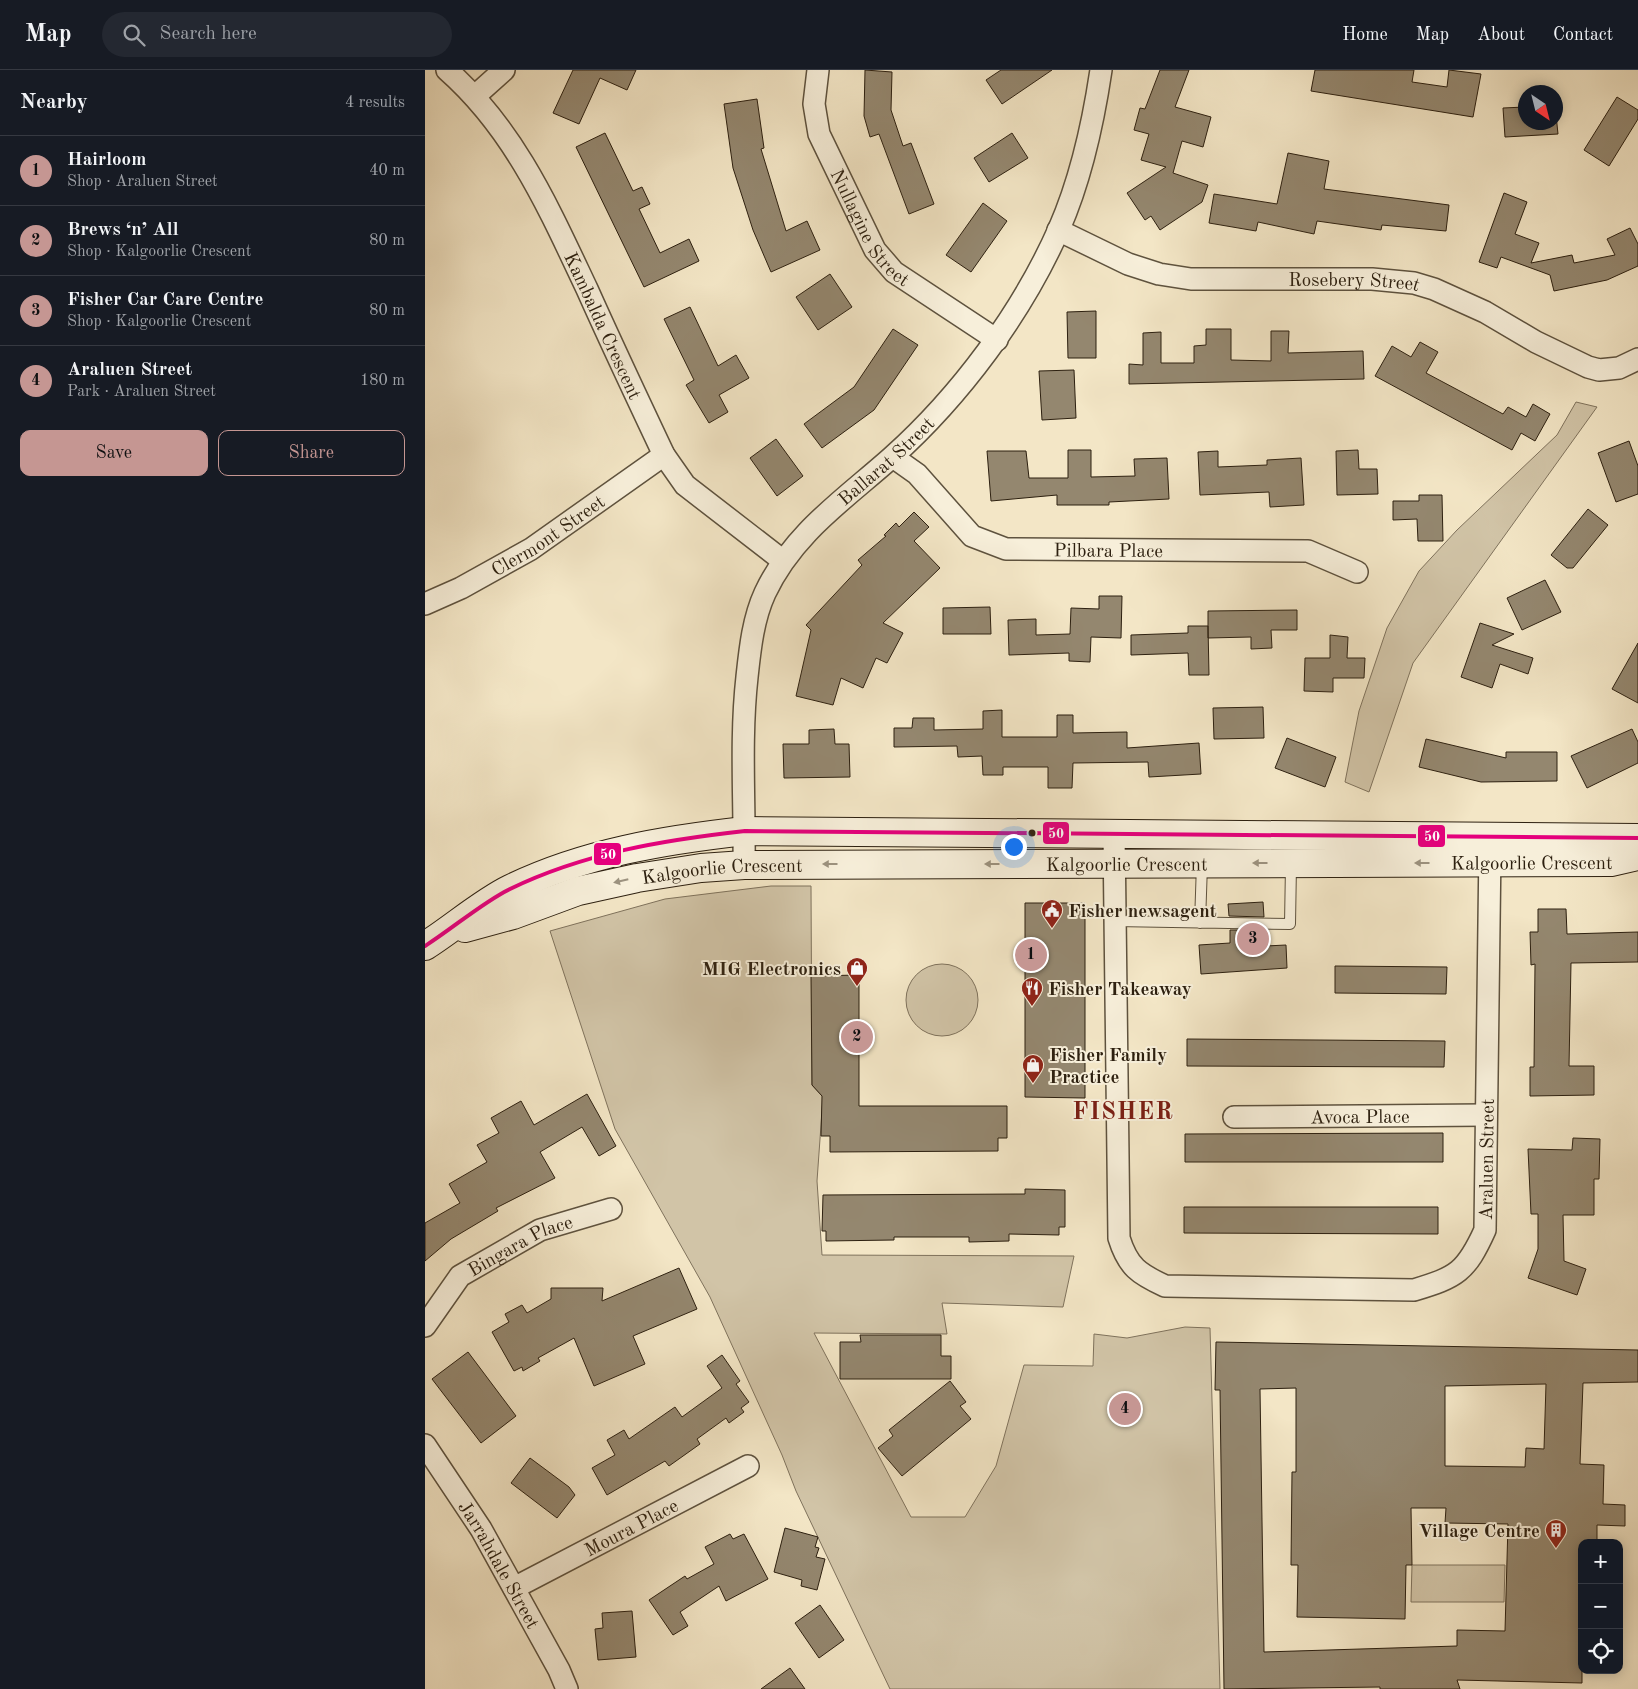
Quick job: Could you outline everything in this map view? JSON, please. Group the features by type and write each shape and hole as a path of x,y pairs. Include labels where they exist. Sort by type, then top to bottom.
{"street":[{"name":"Kambalda Crescent","path":"447,70 475,96 513,146 542,193 664,455 685,485 783,560"},
{"path":"475,96 504,70"},
{"name":"Nullagine Street","path":"818,70 814,104 819,134 875,250 894,272 997,340"},
{"name":"Ballarat Street","path":"744,865 742,722 750,640 765,594 783,560 835,504 893,456 946,402 997,340 1059,230 1079,173 1101,70"},
{"name":"Rosebery Street","path":"1059,230 1128,264 1159,274 1191,279 1372,279 1414,283 1434,289 1485,312 1536,342 1588,368 1599,370 1619,368 1638,359"},
{"name":"Clermont Street","path":"426,601 461,588 531,549 664,455"},
{"name":"Pilbara Place","path":"893,456 917,474 972,536 1006,549 1308,551 1357,572"},
{"name":"Kalgoorlie Crescent","path":"435,940 509,889 587,859 667,840 745,831 1114,834 1490,850 1611,862 1638,856"},
{"name":"Araluen Street","path":"1114,834 1119,1238 1130,1265 1147,1278 1165,1286 1414,1290 1446,1280 1462,1270 1473,1256 1485,1230 1490,850"},
{"name":"Kalgoorlie Crescent","path":"435,940 595,887 691,869 744,865 1291,863 1638,838"},
{"name":"Avoca Place","path":"1234,1117 1487,1115"},
{"name":"Bingara Place","path":"425,1326 460,1276 540,1230 611,1209"},
{"name":"Jarrahdale Street","path":"425,1445 481,1529 559,1670 567,1689"},
{"name":"Moura Place","path":"514,1588 748,1466"}],"lane":[{"path":"1115,921 1290,924 1291,863"},
{"path":"1200,923 1202,864"}],"shaded area":[{"path":"1576,402 1597,407 1413,663 1369,792 1345,782 1359,711 1387,628 1419,571 1457,530 1557,435"},
{"path":"771,886 811,886 812,1085 823,1097 817,1181 822,1255 1074,1256 1063,1307 942,1303 947,1334 814,1333 911,1517 965,1517 996,1466 1024,1365 1093,1366 1094,1334 1127,1338 1185,1327 1210,1328 1220,1689 890,1689 796,1491 782,1455 710,1297 615,1129 550,931 665,899"},
{"path":"949,964 968,974 976,986 978,1000 976,1014 968,1026 956,1034 935,1036 916,1026 908,1014 906,993 916,974 928,966"},
{"path":"1412,1565 1505,1565 1504,1602 1411,1602"}],"building":[{"path":"573,70 636,70 627,90 600,78 579,124 553,113"},
{"path":"865,70 892,72 891,110 903,146 911,143 934,204 909,214 879,134 870,137 864,116"},
{"path":"1001,70 1052,70 1002,104 986,80"},
{"path":"1160,70 1189,70 1175,107 1211,117 1203,147 1182,141 1173,173 1208,185 1202,202 1160,230 1151,216 1145,220 1127,193 1166,167 1141,160 1149,134 1134,130 1140,108 1145,109"},
{"path":"1315,70 1414,70 1412,82 1447,87 1449,70 1481,74 1473,117 1311,91"},
{"path":"1617,97 1638,110 1638,119 1609,166 1584,150"},
{"path":"757,99 764,148 761,149 786,231 807,221 820,250 771,272 753,230 733,168 724,104"},
{"path":"1518,107 1518,130 1558,130 1558,134 1505,137 1503,108"},
{"path":"605,133 633,191 642,187 650,204 639,209 660,253 689,239 699,261 644,287 576,147"},
{"path":"1012,133 1028,158 989,182 974,158"},
{"path":"1288,153 1329,161 1324,189 1449,205 1446,231 1382,225 1381,230 1317,221 1314,234 1258,222 1256,231 1209,223 1214,194 1277,204"},
{"path":"1504,193 1527,202 1515,234 1539,243 1531,263 1572,255 1574,263 1615,255 1607,239 1630,228 1638,244 1638,266 1607,280 1554,291 1550,275 1501,257 1497,268 1479,262"},
{"path":"983,203 1007,221 971,272 946,255"},
{"path":"830,274 852,307 818,330 796,297"},
{"path":"690,307 718,366 736,355 749,378 719,395 728,412 709,423 686,385 694,380 664,319"},
{"path":"1096,311 1096,358 1068,358 1067,312"},
{"path":"893,329 918,345 874,410 822,448 804,424 854,387"},
{"path":"1206,329 1231,329 1231,360 1271,361 1271,331 1289,331 1288,353 1363,351 1364,379 1129,384 1129,364 1143,365 1143,333 1161,332 1161,363 1194,363 1194,346 1206,345"},
{"path":"1420,342 1438,352 1426,373 1503,414 1508,407 1526,417 1533,404 1550,414 1535,441 1521,433 1512,450 1375,376 1392,346 1411,357"},
{"path":"1074,370 1076,418 1042,420 1039,371"},
{"path":"776,439 803,476 777,496 750,458"},
{"path":"1629,441 1638,466 1638,494 1616,502 1598,453"},
{"path":"1068,450 1091,450 1091,477 1135,476 1134,459 1167,458 1169,499 1109,502 1109,505 1057,505 1057,495 991,501 987,451 1026,451 1029,478 1068,478"},
{"path":"1358,450 1359,469 1377,469 1378,494 1337,495 1336,451"},
{"path":"1218,451 1218,467 1267,465 1267,460 1301,458 1304,505 1270,507 1269,492 1200,495 1198,452"},
{"path":"1419,495 1442,495 1443,541 1418,541 1417,519 1393,520 1393,501 1419,501"},
{"path":"1588,509 1608,525 1573,568 1567,568 1551,555"},
{"path":"914,512 929,527 914,541 940,568 883,623 903,633 887,663 876,658 863,688 841,678 833,705 796,696 811,630 806,625 862,565 858,560 886,536 884,535 896,523 899,527"},
{"path":"1545,580 1561,612 1522,630 1507,598"},
{"path":"1099,596 1122,596 1121,638 1091,637 1090,662 1069,661 1069,653 1009,655 1008,620 1036,619 1036,635 1070,634 1071,608 1099,609"},
{"path":"990,607 991,634 943,634 943,608"},
{"path":"1297,610 1297,630 1271,630 1272,648 1251,649 1251,637 1208,638 1208,611"},
{"path":"1480,623 1514,634 1492,645 1533,658 1528,674 1500,664 1492,688 1461,677"},
{"path":"1188,626 1208,626 1209,675 1189,675 1188,653 1131,655 1131,635 1188,633"},
{"path":"1330,635 1348,637 1347,658 1365,658 1364,678 1333,678 1333,692 1304,691 1305,658 1330,658"},
{"path":"1638,643 1638,703 1612,689"},
{"path":"1263,707 1264,738 1214,739 1213,708"},
{"path":"1002,710 1002,737 1057,737 1057,715 1073,715 1073,733 1127,732 1127,748 1199,743 1201,774 1149,777 1148,762 1073,763 1072,788 1048,788 1048,767 1003,767 1003,775 983,775 982,756 958,757 957,746 894,747 894,728 912,728 913,718 934,718 934,730 983,729 983,711"},
{"path":"834,729 835,744 849,744 850,777 784,778 783,744 809,744 809,730"},
{"path":"1632,729 1638,742 1638,763 1587,788 1571,756"},
{"path":"1287,738 1336,757 1325,787 1275,768"},
{"path":"1426,739 1506,758 1506,752 1557,752 1557,781 1481,782 1419,767"},
{"path":"1263,902 1264,917 1229,916 1228,904"},
{"path":"1025,903 1085,903 1085,1098 1025,1097"},
{"path":"1538,909 1566,909 1567,934 1638,932 1638,962 1571,963 1569,1066 1594,1066 1594,1095 1530,1096 1530,1067 1534,1067 1535,964 1531,965 1530,932 1538,932"},
{"path":"1230,930 1265,930 1266,946 1286,945 1287,968 1201,974 1199,945 1230,943"},
{"path":"1335,966 1447,967 1446,994 1335,993"},
{"path":"859,975 859,1106 1007,1106 1007,1138 998,1138 998,1151 830,1152 830,1136 821,1136 822,1096 812,1085 811,976"},
{"path":"1187,1039 1445,1041 1444,1067 1187,1066"},
{"path":"587,1094 616,1146 599,1156 582,1127 540,1152 555,1178 496,1208 498,1211 451,1239 425,1261 425,1223 460,1203 449,1184 487,1162 477,1145 499,1133 491,1118 521,1101 534,1125"},
{"path":"1443,1133 1443,1162 1185,1162 1185,1134"},
{"path":"1573,1138 1600,1139 1599,1179 1594,1179 1594,1215 1563,1215 1564,1261 1586,1269 1577,1295 1528,1278 1538,1249 1538,1214 1531,1214 1528,1149 1572,1150"},
{"path":"1025,1189 1065,1190 1065,1227 1059,1227 1059,1235 1009,1234 1009,1241 969,1242 969,1237 894,1237 894,1240 826,1241 826,1231 822,1231 823,1195 1025,1194"},
{"path":"1184,1207 1438,1207 1438,1234 1184,1233"},
{"path":"679,1268 697,1309 633,1336 645,1364 594,1386 574,1338 538,1358 540,1361 523,1371 522,1367 514,1371 492,1332 509,1322 505,1314 522,1305 527,1313 551,1299 551,1288 603,1288 602,1301"},
{"path":"860,1335 941,1335 941,1356 951,1356 951,1379 840,1379 840,1342 861,1342"},
{"path":"1216,1342 1638,1350 1638,1382 1583,1383 1580,1464 1604,1465 1603,1504 1625,1505 1625,1526 1597,1525 1597,1539 1578,1539 1578,1674 1582,1674 1582,1683 1457,1680 1460,1689 1380,1689 1380,1687 1224,1689 1220,1390 1215,1390","holes":["1546,1384 1544,1449 1526,1448 1525,1467 1445,1466 1445,1386","1296,1388 1296,1472 1292,1472 1291,1565 1298,1565 1297,1617 1405,1619 1406,1565 1412,1565 1411,1508 1446,1508 1445,1523 1508,1524 1505,1631 1457,1630 1457,1646 1264,1652 1260,1389"]},
{"path":"468,1352 516,1416 481,1443 432,1379"},
{"path":"722,1355 740,1381 736,1384 749,1402 741,1408 744,1412 729,1423 726,1418 697,1439 700,1444 669,1466 665,1461 607,1495 592,1468 615,1455 607,1440 624,1430 629,1439 675,1407 682,1417 722,1388 707,1366"},
{"path":"950,1381 966,1402 960,1406 971,1419 902,1476 878,1448 893,1436 889,1430"},
{"path":"530,1458 569,1487 575,1495 557,1518 511,1483"},
{"path":"785,1528 818,1537 815,1547 819,1548 816,1557 825,1559 817,1590 801,1586 802,1580 774,1572"},
{"path":"730,1534 733,1539 744,1534 768,1579 726,1601 719,1586 680,1612 688,1626 673,1635 649,1600 685,1576 687,1579 714,1564 705,1547"},
{"path":"820,1605 844,1640 819,1658 795,1623"},
{"path":"632,1611 636,1657 598,1660 595,1629 603,1628 602,1613"},
{"path":"790,1668 805,1689 761,1689"}],"transit line":[{"name":"50","path":"425,946 500,894 567,866 596,857 655,844 745,831 1638,838"}],"place":[{"name":"Fisher newsagent","path":"1052,929"},
{"name":"Fisher Car Care Centre","path":"1253,939"},
{"name":"Hairloom","path":"1031,955"},
{"name":"MIG Electronics","path":"857,987"},
{"name":"Fisher Takeaway","path":"1032,1007"},
{"name":"Brews ‘n’ All","path":"857,1037"},
{"name":"Fisher Family Practice","path":"1033,1084"},
{"name":"Araluen Street","path":"1125,1409"},
{"name":"Village Centre","path":"1556,1549"}],"district":[{"name":"FISHER","path":"1123,1111"}]}
